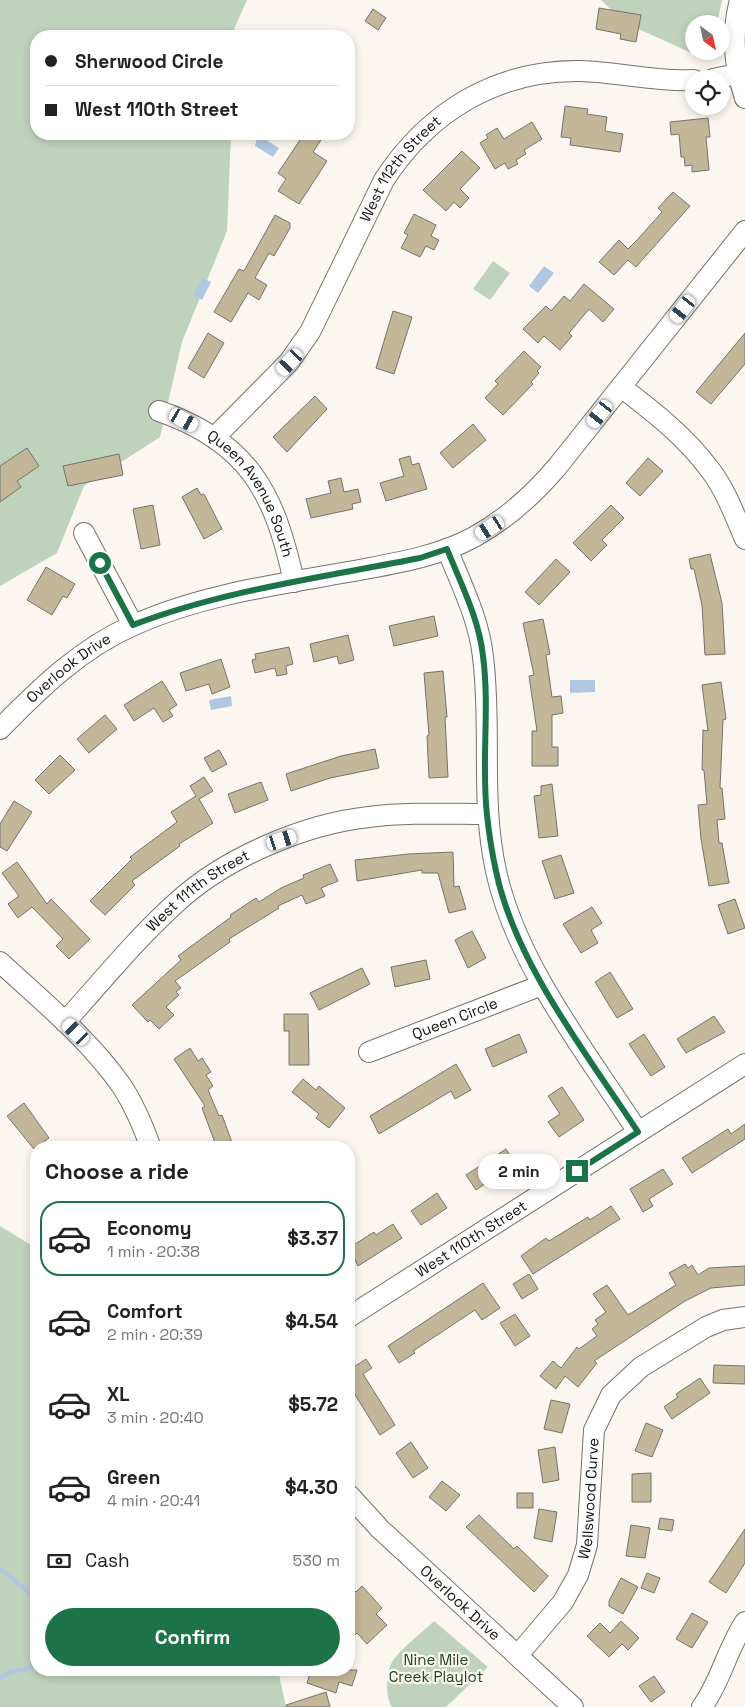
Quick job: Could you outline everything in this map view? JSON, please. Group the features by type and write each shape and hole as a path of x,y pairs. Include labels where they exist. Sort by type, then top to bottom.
{"street":[{"path":"740,0 735,18 733,38 737,74 745,98"},
{"name":"West 112th Street","path":"214,438 290,362 310,332 384,180 399,157 418,135 440,117 484,90 514,79 548,72 581,71 685,81"},
{"path":"730,75 737,74"},
{"name":"Overlook Drive","path":"0,728 32,696 66,667 102,641 133,625 170,611 216,598 420,558 474,537 506,518 533,494 745,231"},
{"path":"621,387 656,413 686,440 712,472 732,507 745,539"},
{"name":"Queen Avenue South","path":"159,411 184,420 214,438 228,448 249,469 266,495 279,522 294,582"},
{"path":"84,533 133,625"},
{"path":"447,549 478,627 483,655 486,684 487,814 496,872 510,916 527,959 542,985 638,1132"},
{"name":"West 111th Street","path":"66,1022 150,927 178,900 210,877 243,858 307,831 367,817 409,813 487,814"},
{"path":"0,962 96,1052 122,1086 142,1124 148,1141"},
{"name":"Queen Circle","path":"369,1052 542,985"},
{"name":"West 110th Street","path":"355,1313 745,1064"},
{"name":"Wellswood Curve","path":"518,1655 563,1602 578,1574 587,1545 594,1430 601,1411 611,1394 640,1367 706,1328 723,1320 745,1317"},
{"name":"Overlook Drive","path":"355,1502 380,1529 574,1707"},
{"path":"702,1707 738,1647 745,1622"}],"green space":[{"path":"0,0 247,0 234,30 30,30 30,140 231,140 227,231 182,342 160,437 84,486 57,553 0,586"},
{"path":"601,0 722,0 719,15 685,15 685,50 625,23"},
{"path":"493,261 510,273 490,300 473,289"},
{"path":"0,1226 30,1244 30,1676 279,1676 286,1707 0,1707"},
{"name":"Nine Mile Creek Playlot","path":"434,1621 488,1667 446,1707 392,1707 388,1697 387,1685 388,1673 392,1662"}],"water":[{"path":"256,140 266,140 279,148 273,157 255,146"},
{"path":"544,266 554,273 538,293 529,286"},
{"path":"202,278 211,282 202,300 193,295"},
{"path":"570,680 595,680 595,692 570,693"},
{"path":"231,696 232,706 211,710 209,700"}],"building":[{"path":"599,8 641,15 636,42 620,39 621,34 596,29"},
{"path":"373,9 386,18 378,30 365,21"},
{"path":"565,106 588,109 587,114 607,117 605,131 623,134 620,152 570,145 571,138 561,137"},
{"path":"708,118 710,137 706,137 709,170 692,172 692,165 685,166 684,157 681,157 679,134 671,135 670,122"},
{"path":"532,122 542,139 524,150 526,154 516,160 518,164 508,169 505,163 495,169 480,143 488,138 486,135 497,128 504,139"},
{"path":"300,140 321,140 313,152 327,161 299,204 278,191 286,179 278,173"},
{"path":"462,151 480,168 460,189 469,198 460,208 454,202 446,211 423,190"},
{"path":"673,192 690,206 636,267 628,260 614,275 599,262 619,240 628,249 662,212 658,208"},
{"path":"414,214 436,225 431,236 439,240 434,250 426,246 420,257 401,248 408,235 404,233"},
{"path":"275,215 290,223 290,228 274,256 269,253 255,278 267,285 259,300 248,293 231,322 214,312 239,269 244,271"},
{"path":"584,284 614,309 603,322 589,309 569,333 572,336 560,350 544,336 538,343 523,329 546,306 551,311 564,296 570,301"},
{"path":"393,311 412,317 394,374 376,368"},
{"path":"208,333 224,343 204,378 188,368"},
{"path":"745,333 745,364 711,404 696,392"},
{"path":"524,351 541,367 537,371 539,373 531,382 533,384 503,415 485,398 498,384 495,381"},
{"path":"315,396 327,409 287,452 273,437"},
{"path":"473,424 486,440 453,468 440,453"},
{"path":"27,448 39,466 17,481 21,487 0,502 0,466"},
{"path":"119,454 123,475 68,486 63,466"},
{"path":"410,456 412,465 419,463 427,489 386,501 380,483 404,476 399,459"},
{"path":"648,458 663,471 640,496 626,483"},
{"path":"341,478 344,492 358,489 361,502 352,504 353,509 311,518 306,499 331,493 328,481"},
{"path":"197,488 201,495 204,494 222,529 204,539 182,497"},
{"path":"153,505 160,545 141,549 133,509"},
{"path":"611,505 624,518 602,540 607,545 591,561 573,543"},
{"path":"710,554 722,603 725,654 705,655 702,605 694,569 691,569 689,559"},
{"path":"556,559 570,572 539,605 525,592"},
{"path":"46,567 75,584 67,598 63,596 52,615 27,600"},
{"path":"434,616 438,636 394,646 389,626"},
{"path":"543,619 550,654 546,655 552,697 561,696 563,713 552,715 552,747 558,747 558,766 532,766 532,731 537,731 529,676 534,675 523,623"},
{"path":"348,635 354,660 339,664 337,656 314,662 310,644"},
{"path":"289,647 293,664 286,666 287,674 277,676 275,668 255,673 252,660 256,659 255,654"},
{"path":"221,659 230,687 212,694 209,684 186,691 180,673"},
{"path":"443,671 447,717 445,717 448,777 429,778 427,736 429,735 424,673"},
{"path":"162,681 177,705 169,710 173,716 163,722 154,708 134,721 124,705"},
{"path":"721,682 726,719 723,720 720,788 722,788 725,819 717,820 719,843 722,843 729,883 709,886 701,839 698,805 707,804 704,770 702,770 703,730 708,731 702,685"},
{"path":"105,715 117,729 89,753 77,739"},
{"path":"375,749 379,768 330,778 291,791 286,774 341,756"},
{"path":"219,750 227,764 212,772 204,758"},
{"path":"60,755 75,770 49,794 35,780"},
{"path":"204,777 213,791 199,799 213,823 179,844 180,846 132,881 135,885 105,915 90,901 132,859 130,857 177,822 171,812 196,796 190,786"},
{"path":"261,782 268,800 235,813 228,794"},
{"path":"552,784 558,836 539,838 534,796 541,795 541,786"},
{"path":"14,801 32,812 7,851 0,847 0,824"},
{"path":"453,852 454,887 459,886 466,909 449,913 438,873 422,873 422,870 357,881 355,860 408,854"},
{"path":"561,855 574,893 555,899 542,861"},
{"path":"17,862 47,904 51,899 90,939 69,959 56,946 63,939 32,907 18,918 8,904 19,896 2,873"},
{"path":"330,864 338,881 321,888 325,896 306,904 302,895 278,906 279,908 229,939 230,942 175,981 181,988 176,992 179,995 166,1007 174,1015 159,1029 150,1020 148,1022 132,1005 181,960 178,956 231,917 230,915 256,898 259,902 281,888 304,878 303,875"},
{"path":"735,899 745,928 728,934 718,905"},
{"path":"592,907 602,923 591,930 598,943 581,953 563,924"},
{"path":"472,931 486,958 468,968 455,940"},
{"path":"426,960 430,979 395,987 391,967"},
{"path":"362,968 370,984 319,1010 310,993"},
{"path":"610,972 633,1009 617,1018 595,982"},
{"path":"284,1014 308,1014 309,1065 289,1065 289,1031 284,1031"},
{"path":"714,1016 725,1032 686,1053 677,1039"},
{"path":"519,1034 527,1052 493,1067 485,1049"},
{"path":"644,1034 665,1067 651,1076 629,1044"},
{"path":"190,1048 198,1061 202,1058 211,1072 206,1075 213,1086 208,1090 219,1116 222,1115 231,1141 214,1141 202,1108 205,1106 174,1059"},
{"path":"456,1064 471,1090 455,1099 451,1091 379,1134 370,1116"},
{"path":"303,1079 316,1090 319,1086 345,1108 329,1128 316,1118 319,1114 292,1092"},
{"path":"562,1087 584,1120 559,1137 548,1122 560,1114 548,1096"},
{"path":"24,1103 49,1138 45,1141 30,1141 30,1144 7,1116"},
{"path":"745,1124 745,1139 692,1173 682,1158 728,1129 731,1134"},
{"path":"506,1149 515,1163 476,1190 466,1175"},
{"path":"663,1169 673,1184 649,1199 653,1206 643,1212 630,1189"},
{"path":"437,1193 447,1208 421,1225 411,1211"},
{"path":"611,1206 620,1219 533,1274 521,1256 546,1238 549,1241 588,1217 590,1220"},
{"path":"393,1224 402,1238 358,1266 355,1260 355,1244 374,1232 376,1235"},
{"path":"685,1264 688,1268 692,1265 698,1275 709,1268 745,1266 745,1285 711,1288 685,1301 594,1361 597,1363 578,1387 565,1376 556,1389 540,1376 553,1361 561,1368 577,1347 579,1349 597,1336 592,1329 598,1324 595,1320 606,1312 593,1294 607,1285 628,1315 676,1285 669,1273"},
{"path":"529,1274 538,1289 522,1299 513,1284"},
{"path":"483,1283 500,1308 482,1320 475,1310 413,1351 415,1353 399,1363 388,1346"},
{"path":"515,1314 530,1336 515,1346 500,1323"},
{"path":"366,1359 372,1368 363,1374 395,1425 380,1435 355,1395 355,1366"},
{"path":"714,1365 745,1366 745,1384 713,1383"},
{"path":"700,1378 710,1393 672,1419 664,1407 678,1397 676,1394"},
{"path":"551,1400 570,1404 562,1433 544,1429"},
{"path":"646,1423 663,1430 652,1457 635,1451"},
{"path":"411,1442 428,1468 413,1478 396,1453"},
{"path":"555,1447 559,1480 543,1483 538,1450"},
{"path":"651,1473 651,1502 632,1502 632,1474"},
{"path":"442,1481 460,1495 446,1511 429,1497"},
{"path":"517,1493 533,1493 533,1508 517,1508"},
{"path":"539,1509 557,1512 552,1542 534,1538"},
{"path":"479,1515 514,1549 517,1546 548,1576 534,1592 466,1527"},
{"path":"660,1518 674,1520 672,1531 658,1529"},
{"path":"631,1525 650,1528 645,1558 626,1556"},
{"path":"745,1529 745,1563 726,1593 709,1582"},
{"path":"647,1573 660,1578 654,1593 641,1588"},
{"path":"621,1578 638,1587 623,1614 609,1606 609,1601"},
{"path":"362,1586 382,1608 376,1614 387,1625 367,1644 357,1633 355,1635 355,1591"},
{"path":"692,1613 708,1622 692,1648 676,1639"},
{"path":"621,1621 639,1638 628,1650 622,1644 609,1657 587,1636 600,1623 610,1633"},
{"path":"355,1670 357,1670 352,1686 339,1682 336,1693 307,1683 309,1676 355,1676"},
{"path":"654,1676 665,1692 651,1702 639,1686"},
{"path":"326,1692 330,1707 286,1707 286,1705"}],"waterway":[{"path":"0,1569 30,1595"},
{"path":"0,1678 10,1672 30,1668"}],"route":[{"path":"100,563 133,625 170,611 224,596 420,558 447,549 478,627 483,655 486,684 487,814 496,872 510,916 527,959 542,985 638,1132 577,1171"}]}
